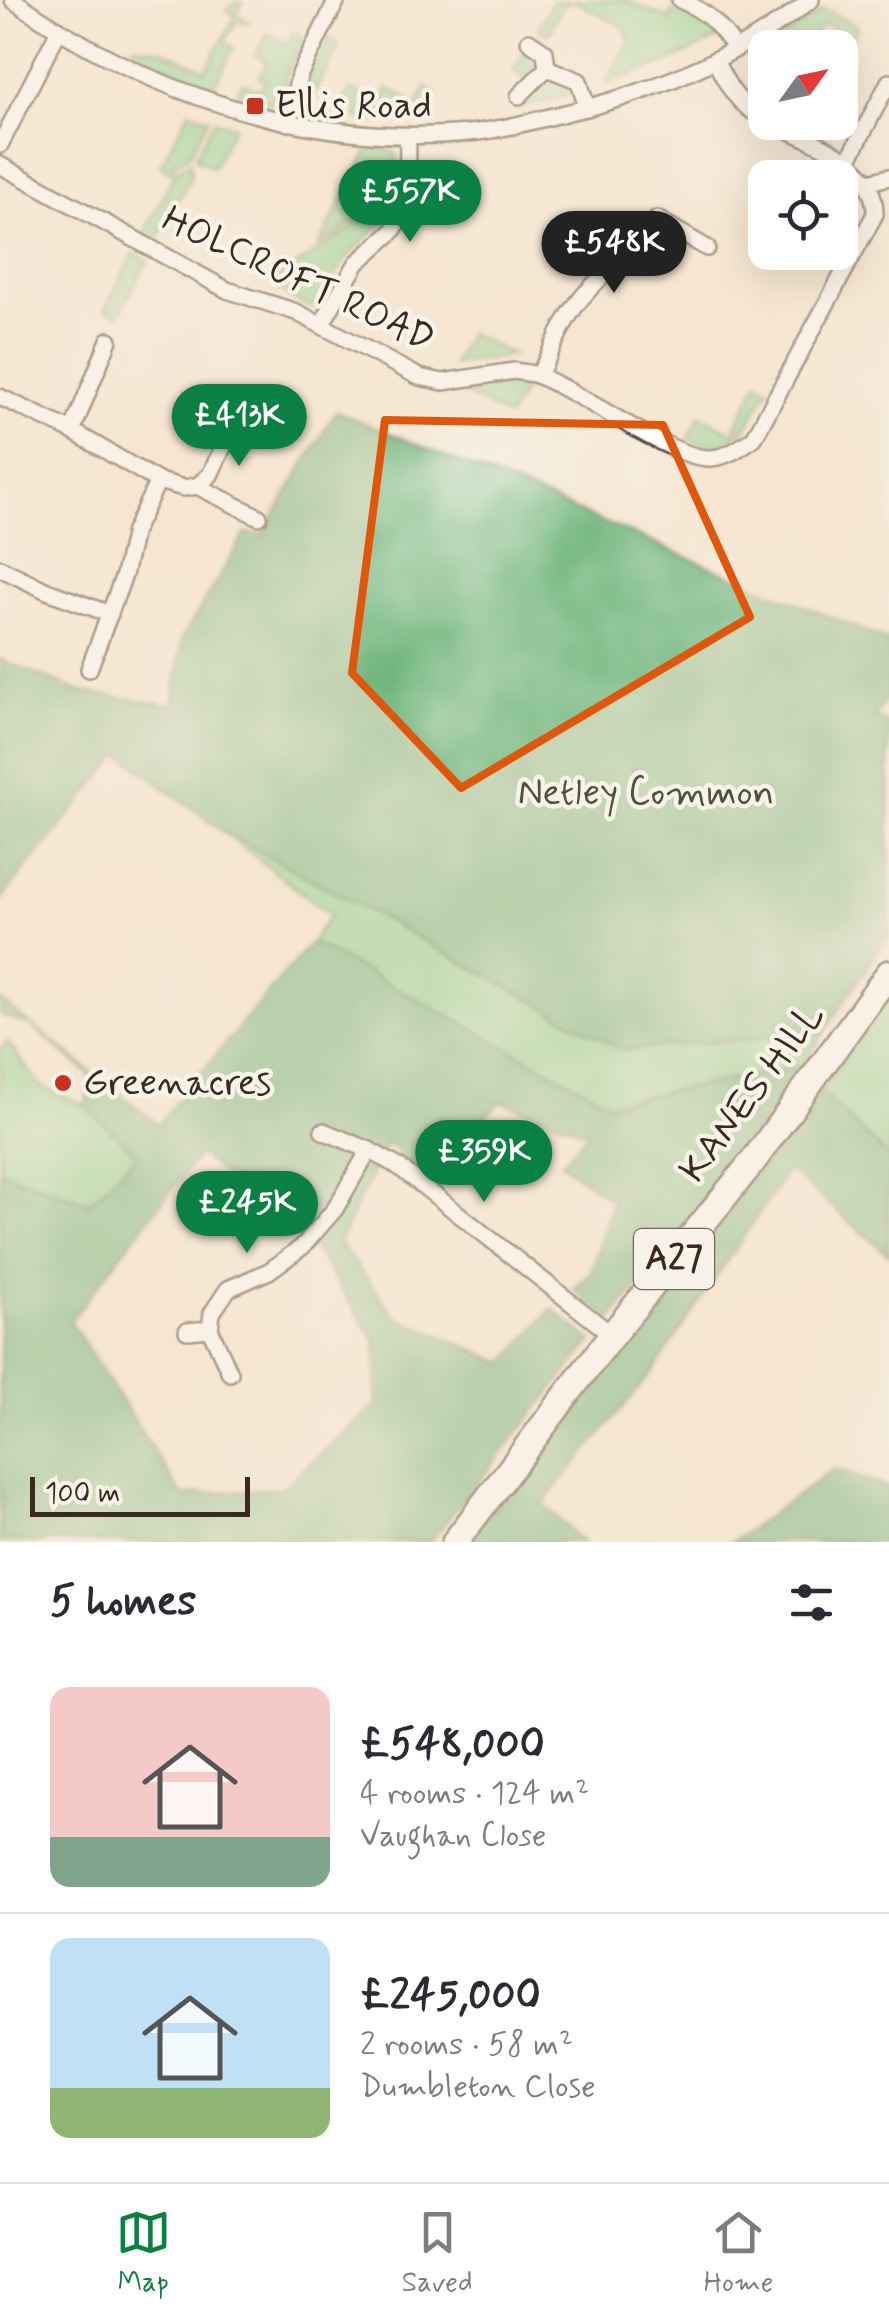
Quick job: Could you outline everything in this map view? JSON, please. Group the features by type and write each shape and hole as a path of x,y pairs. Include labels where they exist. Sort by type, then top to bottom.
{"main road":[{"name":"KANES HILL","path":"455,1542 612,1335 754,1160 889,972"}],"street":[{"path":"13,0 58,32 151,79 208,100 288,122 352,133 408,136 474,132 587,108 662,84 736,50 811,0"},
{"path":"288,122 299,76 337,0"},
{"path":"680,0 706,12 720,24 736,50"},
{"path":"0,145 58,32"},
{"path":"534,41 545,52 547,68"},
{"path":"715,60 728,89 748,109"},
{"path":"519,96 547,68"},
{"path":"547,68 578,81 587,108"},
{"path":"849,160 889,82"},
{"path":"321,325 357,263 392,232 407,209 408,136"},
{"path":"806,140 844,160"},
{"name":"HOLCROFT ROAD","path":"0,165 226,290 271,302 419,377 443,382 514,371 539,375 690,455 711,458 726,455 754,438 869,228 875,214 869,182"},
{"path":"858,168 869,182 889,177"},
{"path":"539,375 584,294 634,249 657,219 707,248"},
{"path":"72,432 109,340"},
{"path":"0,397 72,432 158,482 184,488 197,486 210,475 242,408 270,419"},
{"path":"89,670 134,531 158,482"},
{"path":"197,486 259,517"},
{"path":"0,568 46,591 110,614"},
{"path":"322,1130 399,1167 612,1335"},
{"path":"230,1373 210,1329 212,1312 228,1290 269,1271 302,1247 334,1209 369,1150"},
{"path":"187,1331 210,1329"}],"highlighted area":[{"path":"385,420 663,425 750,617 461,788 352,673"}],"green space":[{"path":"553,0 570,2 563,6 548,35 538,29"},
{"path":"572,0 624,0 670,19 676,4 700,14 722,37 668,62 606,83 629,42 625,28"},
{"path":"236,2 243,3 237,14 250,22 236,23 224,42 234,48 214,86 130,53 134,45 162,50 206,70 235,16 226,10"},
{"path":"823,9 858,26 856,30 834,30 823,24 819,30 794,30"},
{"path":"293,32 304,38 288,70 284,91 273,103 237,93 242,82 260,90 265,80 259,77 267,61 256,55 268,33 287,43"},
{"path":"329,39 340,45 306,108 302,104 309,78"},
{"path":"528,46 539,51 541,65 526,80 513,70"},
{"path":"546,75 570,81 580,93 517,108 518,103"},
{"path":"426,87 436,93 420,120 408,119"},
{"path":"388,88 410,100 399,120 390,120 395,110 389,107 382,119 373,119"},
{"path":"351,89 375,101 365,119 355,118 359,109 344,102"},
{"path":"189,111 209,118 189,156 175,163 171,172 160,166"},
{"path":"214,120 234,126 213,168 195,158"},
{"path":"369,149 390,150 397,155 397,194 319,245"},
{"path":"190,162 191,176 156,242 143,235 177,169"},
{"path":"397,198 384,222 342,264 322,301 310,307 289,297 277,285 274,280"},
{"path":"134,253 148,260 119,315 105,309"},
{"path":"469,333 512,355 452,365"},
{"path":"511,379 529,381 508,418 457,389"},
{"path":"758,382 769,388 743,433 735,428"},
{"name":"Netley Common","path":"336,411 889,641 889,694 875,717 889,724 889,934 824,1032 623,1050 221,830 120,754 0,901 0,659 82,692 173,705 182,638 246,533 263,535"},
{"path":"700,415 738,435 713,445 688,439"},
{"path":"221,830 623,1050 824,1032 802,1066 610,1103 311,942 330,915"},
{"path":"311,942 610,1103 802,1066 748,1147 611,1320 573,1289 591,1272 612,1201 561,1163 588,1132 501,1101 425,1177 387,1143 339,1242 396,1317 505,1363 552,1309 592,1341 430,1542 0,1542 0,1171 89,1203 137,1155 86,1106 90,1075 32,1026 0,1015 0,1000 158,1124","holes":["199,1154 316,1252 376,1341 377,1404 282,1488 182,1495 70,1321"]},
{"path":"889,995 889,1158 819,1091"},
{"path":"7,1042 42,1087 86,1106 138,1155 89,1203 0,1171 0,1049"},
{"path":"819,1091 889,1158 889,1255 788,1170 654,1370 543,1504 583,1542 465,1542"},
{"path":"834,1469 889,1488 889,1542 732,1542"}],"place":[{"name":"Ellis Road","path":"255,106"},
{"name":"Greenacres","path":"63,1083"}]}
